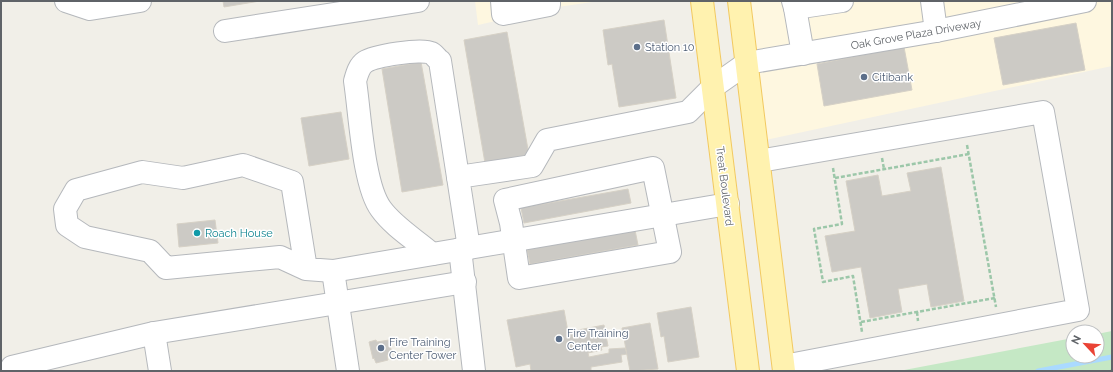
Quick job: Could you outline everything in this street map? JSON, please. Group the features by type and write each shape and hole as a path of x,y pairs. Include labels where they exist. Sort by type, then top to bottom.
{"main road":[{"name":"Treat Boulevard","path":"702,1 748,371"},
{"path":"739,1 784,368"}],"street":[{"path":"66,1 90,9 140,1"},
{"path":"225,31 418,1"},
{"path":"502,1 503,14 549,5 549,1"},
{"path":"803,54 794,4 842,1"},
{"path":"932,1 936,31"},
{"name":"Oak Grove Plaza Driveway","path":"747,63 936,31 1085,1"},
{"path":"432,254 382,210 375,200 369,181 355,81 363,62 375,57 423,51 431,52 440,61 458,177 465,248 465,282 474,371"},
{"path":"458,177 532,166 546,140 688,112 713,87 747,63"},
{"path":"759,161 831,150 1043,112 1078,310 866,350 784,368"},
{"path":"306,269 292,182 243,165 183,178 142,172 76,190 65,209 66,225 85,237 150,251 166,268 280,256 306,269 333,271 728,204"},
{"path":"653,168 670,252 519,278 513,240 511,223 505,200 653,168"},
{"path":"333,271 348,371"},
{"path":"10,371 12,367 154,332 465,282"},
{"path":"154,332 160,371"}],"path":[{"path":"964,127 1000,325"},
{"path":"831,150 842,224 814,229 823,282 853,276 866,350"},
{"path":"835,178 969,154"},
{"path":"861,322 995,298"}],"shaded area":[{"path":"475,1 599,1 558,7 478,25"},
{"path":"739,1 1112,1 1112,66 756,142"}],"green space":[{"path":"1112,331 1112,371 899,371 1065,340 1065,364 1105,364 1105,332"}],"building":[{"path":"223,1 260,1 224,7"},
{"name":"Station 10","path":"664,20 676,98 619,107 612,64 608,65 603,30"},
{"path":"1076,23 1085,70 1003,85 994,38"},
{"path":"507,32 529,155 485,163 464,40"},
{"name":"Citibank","path":"904,47 912,90 824,106 817,64"},
{"path":"421,62 443,185 402,192 382,69"},
{"path":"341,112 349,159 309,166 301,118"},
{"path":"941,167 964,301 931,307 927,284 898,289 902,312 870,318 861,267 832,272 825,236 855,231 846,181 878,175 882,196 911,191 907,173"},
{"path":"628,189 631,203 524,223 521,208"},
{"name":"Roach House","path":"215,220 218,243 179,247 177,224"},
{"path":"635,230 638,245 530,264 527,249"},
{"path":"691,307 699,357 668,362 664,336 661,337 657,313"},
{"name":"Fire Training Center","path":"564,310 568,332 604,325 608,346 601,347 602,350 588,353 589,357 609,353 609,349 625,348 627,354 621,355 622,362 591,367 591,371 531,371 530,364 516,367 507,320"},
{"path":"650,323 658,369 630,371 622,328"},
{"name":"Fire Training Center Tower","path":"376,340 377,342 389,340 392,354 387,355 388,360 376,363 374,358 373,359 369,342"}],"waterway":[{"path":"1038,371 1112,357"}],"place":[{"name":"Station 10","path":"637,47"},
{"name":"Citibank","path":"864,77"},
{"name":"Roach House","path":"197,233"},
{"name":"Fire Training Center","path":"559,339"},
{"name":"Fire Training Center Tower","path":"381,348"}]}
